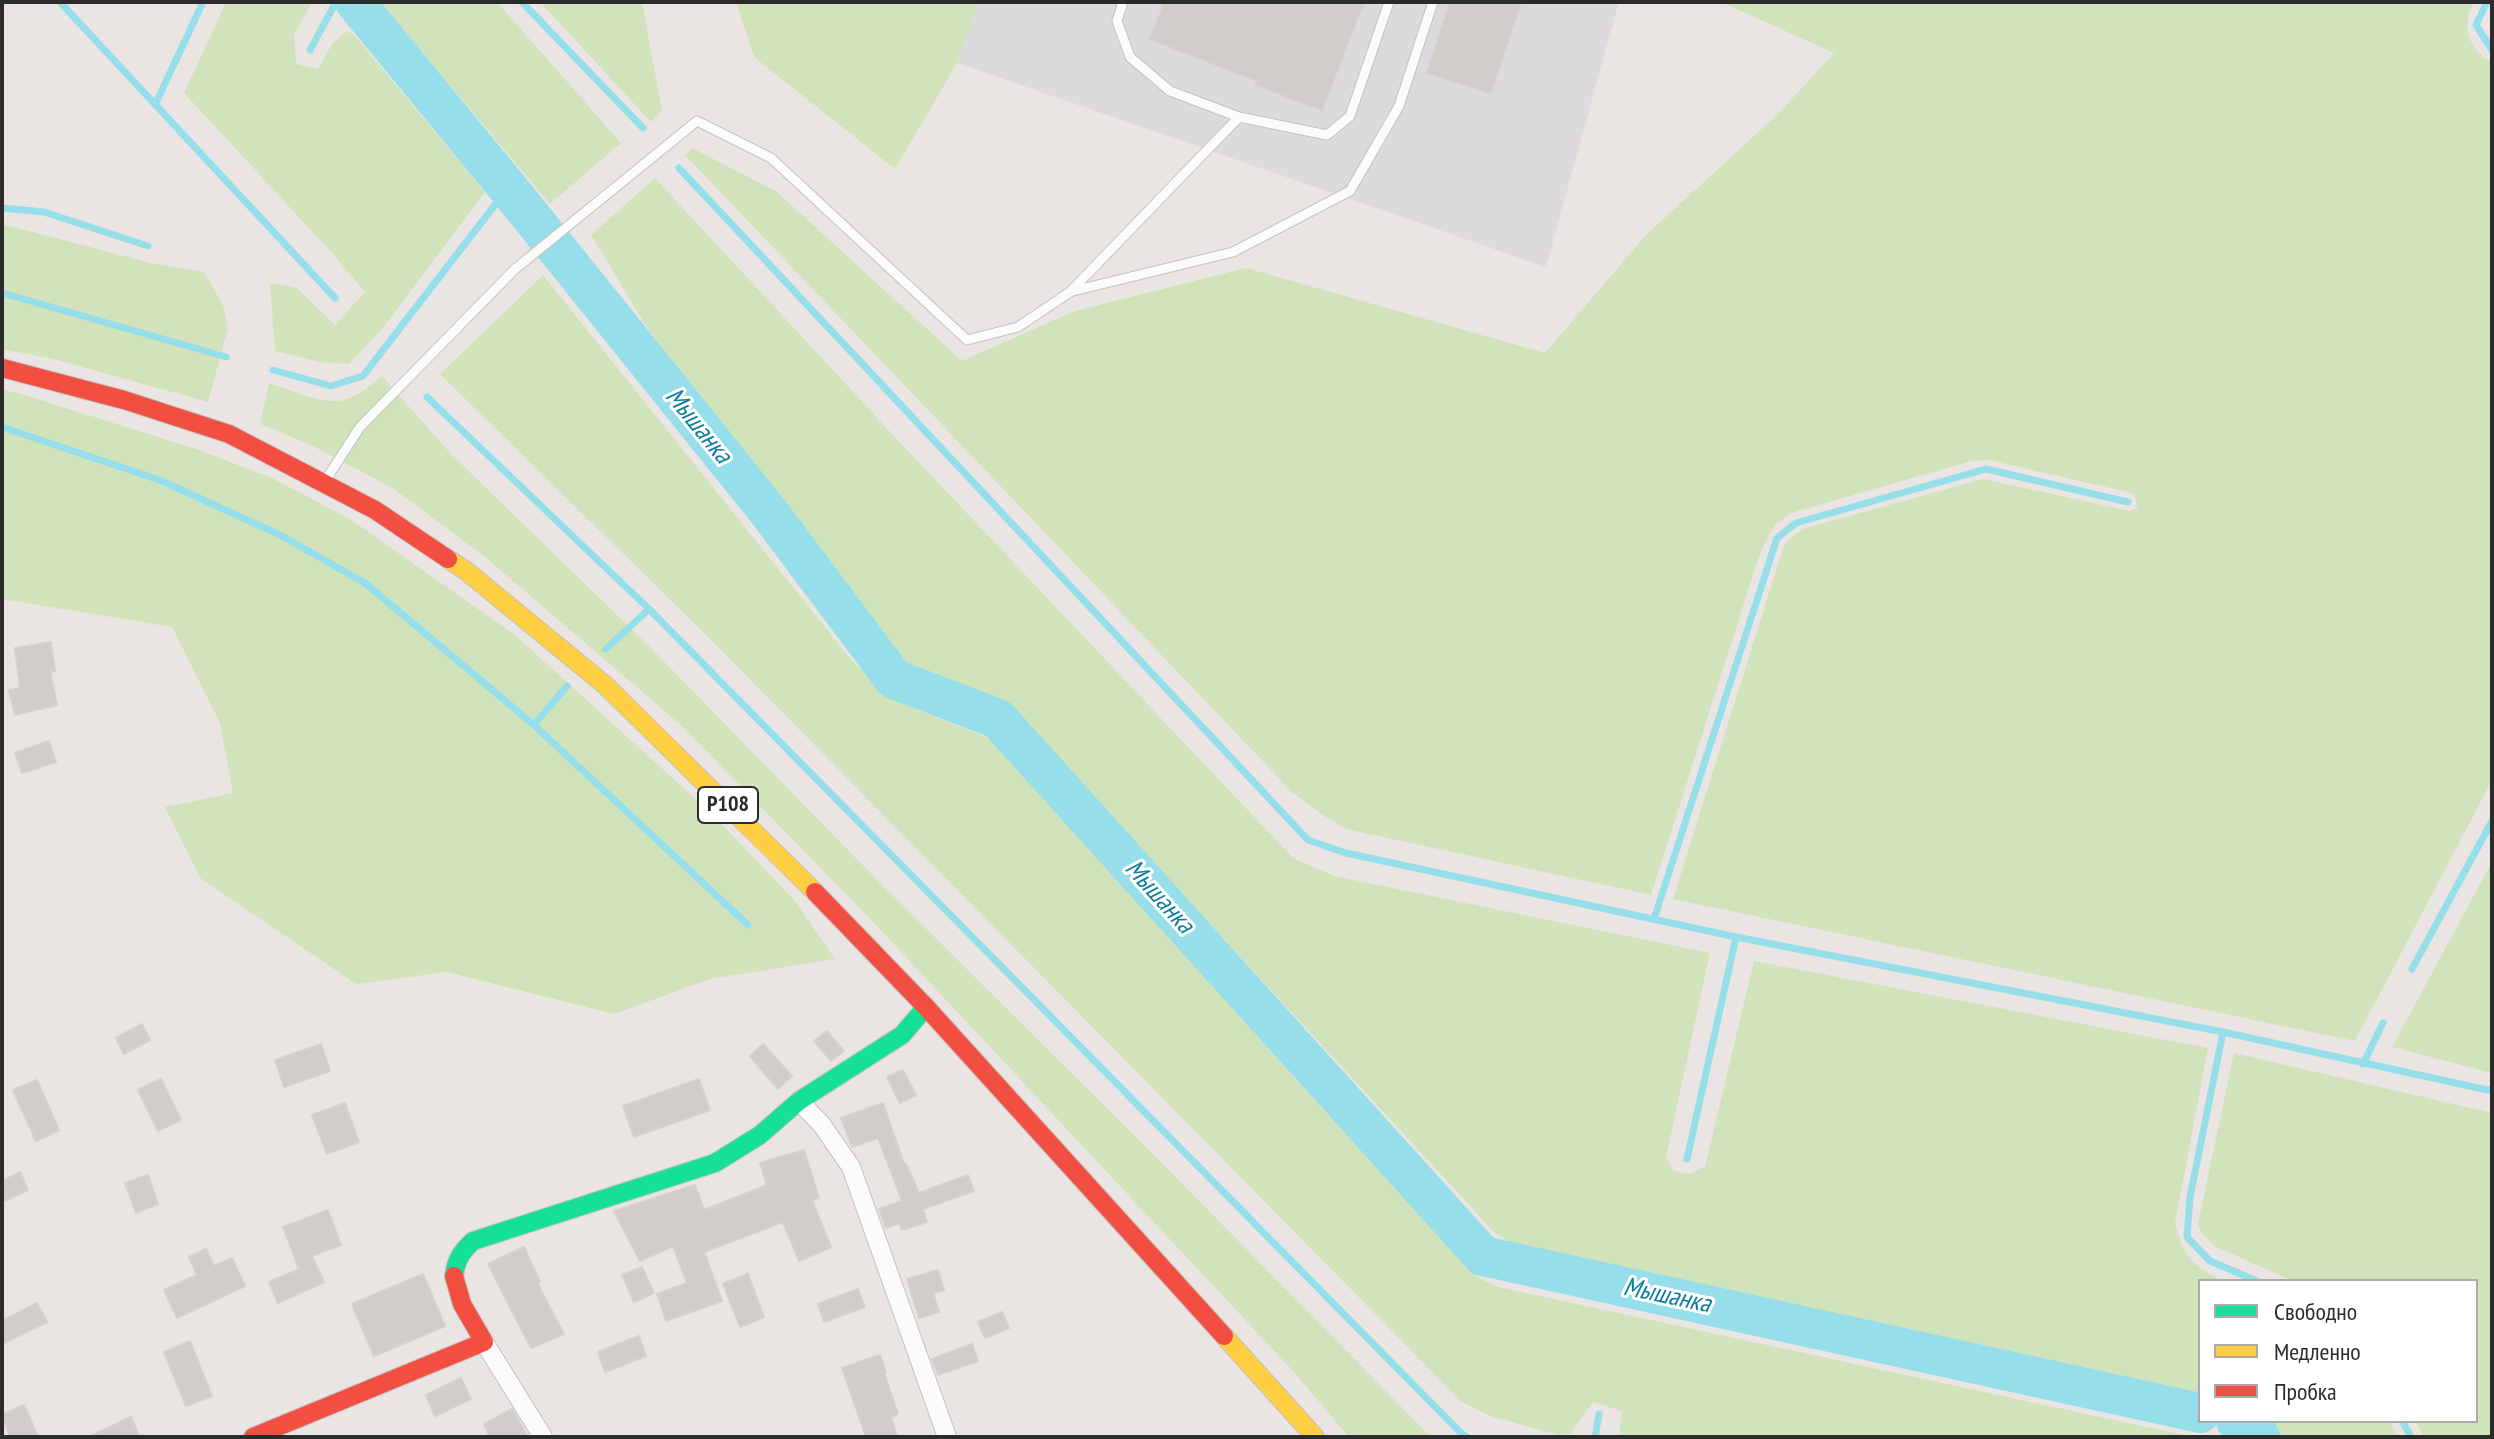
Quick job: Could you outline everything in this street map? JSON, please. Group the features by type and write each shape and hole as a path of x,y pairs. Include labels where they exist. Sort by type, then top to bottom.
{"main road":[{"name":"Р108","path":"2,368 124,400 229,434 375,510 465,570 605,685 753,829 926,1007 1315,1437"},
{"path":"253,1437 484,1342 464,1312 453,1278 460,1249 473,1241 715,1163 760,1135 799,1101 902,1035 926,1007"}],"street":[{"path":"799,1101 822,1125 851,1167 947,1437"},
{"path":"484,1342 543,1437"}],"lane":[{"path":"1123,2 1117,21 1130,57 1170,91 1239,117 1327,135 1350,116 1389,2"},
{"path":"1070,292 1233,252 1350,191 1399,106 1433,2"},
{"path":"324,484 360,427 515,269 697,121 771,158 967,340 1018,327 1070,292 1239,117"}],"shaded area":[{"path":"979,2 1619,2 1546,267 957,63"}],"green space":[{"path":"226,2 312,2 294,35 296,64 318,69 332,44 346,31 353,34 485,192 382,329 349,364 321,362 275,351 270,283 297,288 335,325 365,292 184,93"},
{"path":"380,2 497,2 621,143 550,204"},
{"path":"540,2 642,2 662,111 651,122"},
{"path":"736,2 979,2 957,63 895,169 754,57"},
{"path":"1721,2 2474,2 2468,20 2469,36 2478,51 2492,63 2492,780 2355,1041 1673,899 1784,545 1794,535 1806,528 1983,479 2130,511 2137,508 2132,493 1989,460 1971,461 1791,513 1774,526 1760,553 1651,895 1346,829 1292,792 685,155 692,148 777,192 962,361 1075,311 1246,268 1545,353 1646,235 1778,114 1834,53"},
{"path":"655,178 1294,859 1334,876 1710,953 1666,1157 1674,1171 1689,1174 1705,1167 1754,961 2208,1048 2175,1223 2191,1259 2204,1271 2220,1279 2198,1279 2198,1395 1521,1249 1494,1232 1012,709 980,693 921,675 898,655 648,329 591,235"},
{"path":"2,224 151,263 204,272 223,305 228,328 208,402 54,359 2,349"},
{"path":"543,275 853,662 891,696 920,711 997,741 1292,1075 1477,1277 1498,1287 2193,1437 1619,1437 1622,1411 1593,1402 1570,1434 1559,1435 1490,1416 1462,1402 710,639 440,374"},
{"path":"382,376 451,454 647,644 1431,1437 1349,1437 1292,1370 875,924 683,727 485,557 394,489 311,445 260,424 269,383 306,396 335,401 354,396"},
{"path":"2,390 196,449 272,478 350,519 515,635 711,813 795,901 835,959 710,979 614,1014 447,972 356,984 200,878 165,807 233,793 220,723 172,627 2,599"},
{"path":"2492,862 2492,1073 2392,1047"},
{"path":"2234,1053 2492,1113 2492,1437 2424,1437 2416,1423 2478,1423 2478,1279 2288,1279 2214,1246 2198,1224"},
{"path":"2266,1423 2390,1423 2398,1437 2277,1437"}],"building":[{"path":"1165,2 1364,2 1322,110 1150,39"},
{"path":"1450,2 1521,2 1491,93 1427,73"},
{"path":"51,642 55,671 50,672 57,705 15,715 9,690 20,688 15,648"},
{"path":"49,741 56,762 22,773 15,753"},
{"path":"142,1024 150,1040 124,1054 116,1038"},
{"path":"827,1031 844,1051 831,1061 814,1041"},
{"path":"321,1044 330,1071 284,1087 275,1060"},
{"path":"763,1044 792,1076 778,1089 750,1056"},
{"path":"903,1070 916,1095 900,1103 887,1077"},
{"path":"161,1079 181,1120 158,1131 138,1090"},
{"path":"699,1079 710,1110 634,1137 623,1106"},
{"path":"37,1080 59,1130 36,1141 13,1090"},
{"path":"345,1103 359,1142 327,1154 312,1115"},
{"path":"883,1103 904,1164 919,1193 968,1175 974,1191 923,1209 927,1222 902,1230 899,1223 886,1228 879,1209 902,1201 878,1138 852,1147 841,1118"},
{"path":"804,1150 819,1198 812,1200 831,1247 799,1261 783,1222 704,1252 722,1301 666,1321 657,1294 687,1283 673,1246 640,1261 614,1211 695,1185 704,1210 767,1185 760,1163"},
{"path":"20,1172 28,1190 2,1202 2,1181"},
{"path":"148,1175 158,1204 136,1213 125,1183"},
{"path":"328,1210 341,1245 312,1256 324,1282 278,1303 269,1282 299,1269 283,1227"},
{"path":"524,1247 540,1282 537,1283 564,1334 531,1348 488,1264"},
{"path":"206,1249 214,1266 232,1258 245,1286 177,1318 164,1290 197,1275 189,1257"},
{"path":"642,1267 654,1293 634,1302 622,1275"},
{"path":"938,1270 944,1290 933,1293 939,1312 919,1318 907,1279"},
{"path":"423,1274 445,1326 374,1356 352,1304"},
{"path":"748,1274 764,1317 740,1327 723,1284"},
{"path":"858,1289 865,1307 824,1322 818,1304"},
{"path":"37,1303 47,1322 2,1344 2,1321"},
{"path":"1002,1312 1009,1328 985,1338 978,1322"},
{"path":"639,1336 646,1356 605,1372 598,1352"},
{"path":"190,1341 212,1396 186,1406 164,1352"},
{"path":"972,1344 978,1361 938,1375 932,1359"},
{"path":"880,1355 898,1414 891,1417 897,1437 866,1437 842,1368"},
{"path":"461,1378 471,1399 435,1416 426,1395"},
{"path":"24,1405 38,1437 10,1437 2,1415"},
{"path":"512,1409 528,1437 490,1437 484,1424"},
{"path":"131,1417 140,1437 88,1437"}],"waterway":[{"path":"60,2 335,298"},
{"path":"155,105 203,2"},
{"path":"310,50 336,2"},
{"name":"Мышанка","path":"355,2 771,515 894,679 998,719 1483,1256 2198,1413"},
{"path":"522,2 643,128"},
{"path":"2487,2 2476,25 2492,50"},
{"path":"679,168 1308,840 1346,853 1736,937 2223,1032 2492,1091"},
{"path":"273,370 331,386 363,376 508,188"},
{"path":"2,208 44,212 148,246"},
{"path":"2,293 226,357"},
{"path":"427,397 649,609 1467,1437"},
{"path":"2,427 162,481 280,535 365,583 534,725 748,925"},
{"path":"1654,919 1777,538 1796,523 1986,469 2128,502"},
{"path":"606,649 649,609"},
{"path":"534,725 567,686"},
{"path":"2412,969 2492,821"},
{"path":"1687,1159 1736,937"},
{"path":"2363,1064 2383,1023"},
{"path":"2223,1032 2190,1197 2187,1237 2210,1261 2252,1279"},
{"path":"1595,1437 1599,1414"},
{"name":"Мышанка","path":"2245,1423 2250,1424 2260,1437"},
{"path":"2403,1423 2411,1437"}],"traffic: fast":[{"path":"454,1276 460,1257 473,1241 715,1163 760,1135 799,1101 902,1035 926,1007"}],"traffic: slow":[{"path":"448,559 605,685 815,892"},
{"path":"1224,1336 1315,1437"}],"traffic: jam":[{"path":"2,368 124,400 229,434 375,510 448,559"},
{"path":"815,892 926,1007 1224,1336"},
{"path":"253,1437 484,1342 462,1304 454,1276"}]}
